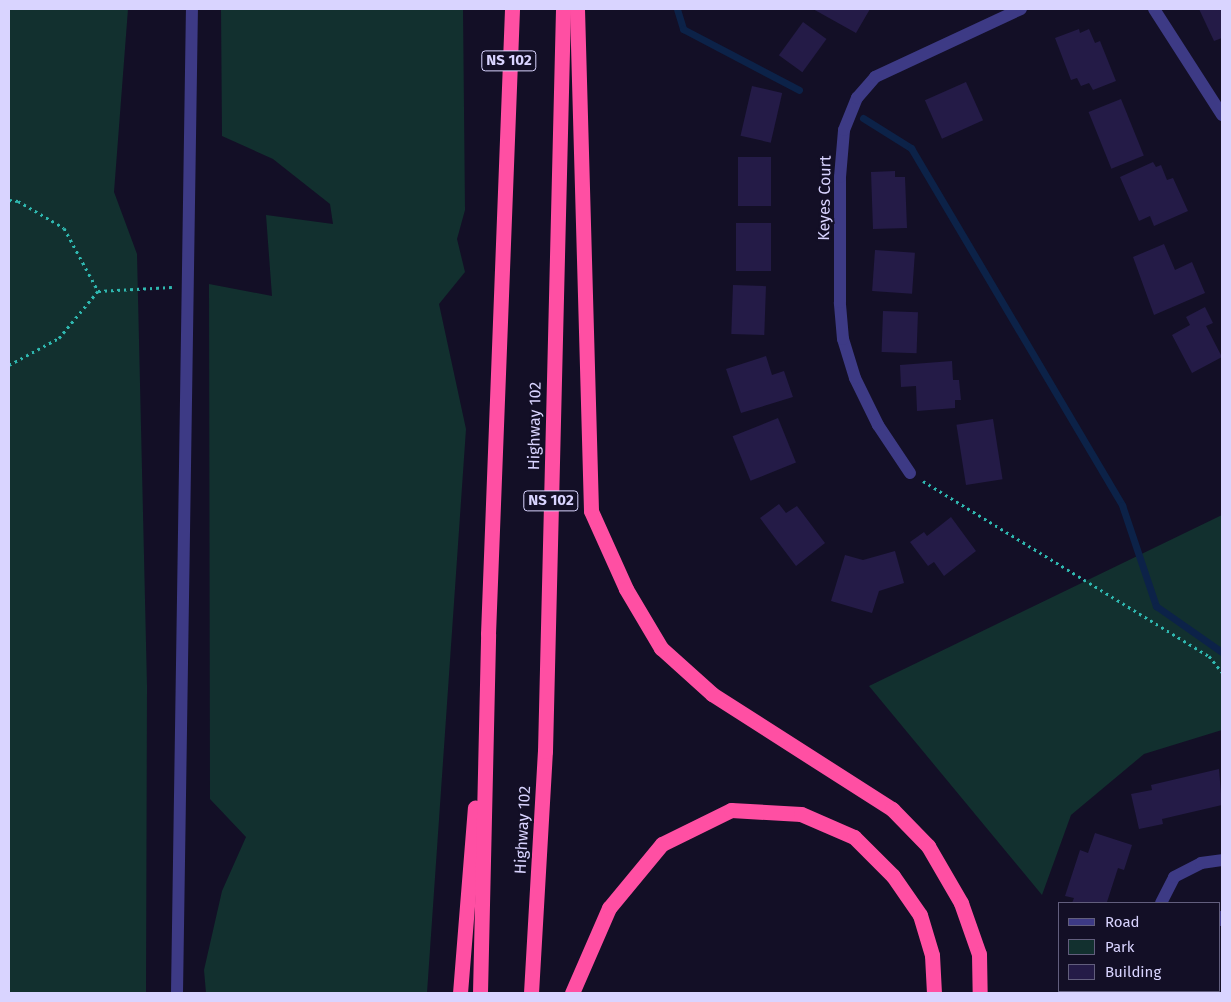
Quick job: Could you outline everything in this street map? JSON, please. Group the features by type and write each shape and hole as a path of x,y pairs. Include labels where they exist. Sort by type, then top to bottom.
{"highway":[{"name":"NS 102","path":"480,993 488,634 512,9"},
{"name":"Highway 102","path":"531,993 545,751 563,9"},
{"path":"576,9 591,511 626,589 661,648 712,694 892,809 928,846 961,903 979,954 980,993"},
{"path":"460,993 488,634"},
{"path":"572,993 609,908 662,844 731,810 801,814 854,837 893,876 920,915 932,955 934,993"}],"street":[{"path":"177,993 190,286 192,9"},
{"name":"Keyes Court","path":"910,473 874,417 855,378 843,339 840,302 840,177 844,130 856,98 875,76 1021,9"},
{"path":"1154,9 1222,115"},
{"path":"1162,902 1174,877 1201,863 1222,860"}],"path":[{"path":"9,200 18,201 64,228 98,291"},
{"path":"9,365 59,338 98,291 190,286"},
{"path":"910,473 1209,656 1222,672"}],"green space":[{"path":"9,9 128,9 114,192 137,254 147,686 146,993 9,993"},
{"path":"221,9 463,9 465,210 457,239 465,272 439,304 466,429 427,993 206,993 204,970 222,891 246,837 210,799 209,284 272,296 266,215 333,224 330,204 273,159 222,136"},
{"path":"1222,515 1222,730 1144,754 1071,815 1042,895 869,686"}],"building":[{"path":"813,9 870,9 856,33"},
{"path":"1199,9 1222,9 1222,38 1214,41"},
{"path":"803,22 826,39 802,72 779,55"},
{"path":"1079,29 1080,33 1089,29 1095,43 1100,41 1116,81 1093,90 1089,83 1081,86 1077,78 1071,80 1055,38"},
{"path":"966,82 983,120 942,139 925,100"},
{"path":"752,86 782,93 771,143 741,136"},
{"path":"1121,99 1144,156 1111,169 1089,112"},
{"path":"738,157 771,157 771,206 738,206"},
{"path":"1153,162 1156,167 1161,165 1167,180 1173,178 1188,211 1154,226 1150,216 1139,221 1120,177"},
{"path":"895,171 895,177 905,177 907,228 873,229 871,172"},
{"path":"736,223 771,223 771,271 736,271"},
{"path":"1164,244 1175,270 1192,262 1205,293 1154,315 1133,257"},
{"path":"875,250 915,253 912,294 872,291"},
{"path":"733,285 766,286 764,335 731,334"},
{"path":"1205,307 1213,323 1206,326 1222,357 1192,373 1172,335 1190,325 1186,317"},
{"path":"883,311 918,312 917,353 882,352"},
{"path":"766,356 772,375 784,371 793,397 741,413 726,369"},
{"path":"952,361 953,380 959,380 961,400 955,400 955,408 917,411 916,386 901,387 900,365"},
{"path":"778,418 796,463 751,481 733,436"},
{"path":"993,419 1003,479 966,485 956,425"},
{"path":"779,504 786,513 797,506 825,543 796,566 760,518"},
{"path":"951,517 976,551 944,576 934,562 928,566 910,542 924,532 927,536"},
{"path":"895,551 904,583 879,591 872,613 831,601 845,555 863,560"},
{"path":"1219,769 1222,805 1162,819 1163,824 1139,829 1131,794 1152,790 1151,785"},
{"path":"1095,833 1132,845 1124,870 1118,868 1107,902 1072,902 1074,898 1065,896 1080,850 1088,853"},
{"path":"1100,992 1139,992 1139,993"}],"waterway":[{"path":"677,9 683,29 799,90"},
{"path":"863,118 911,148 1122,505 1156,606 1222,652"}]}
